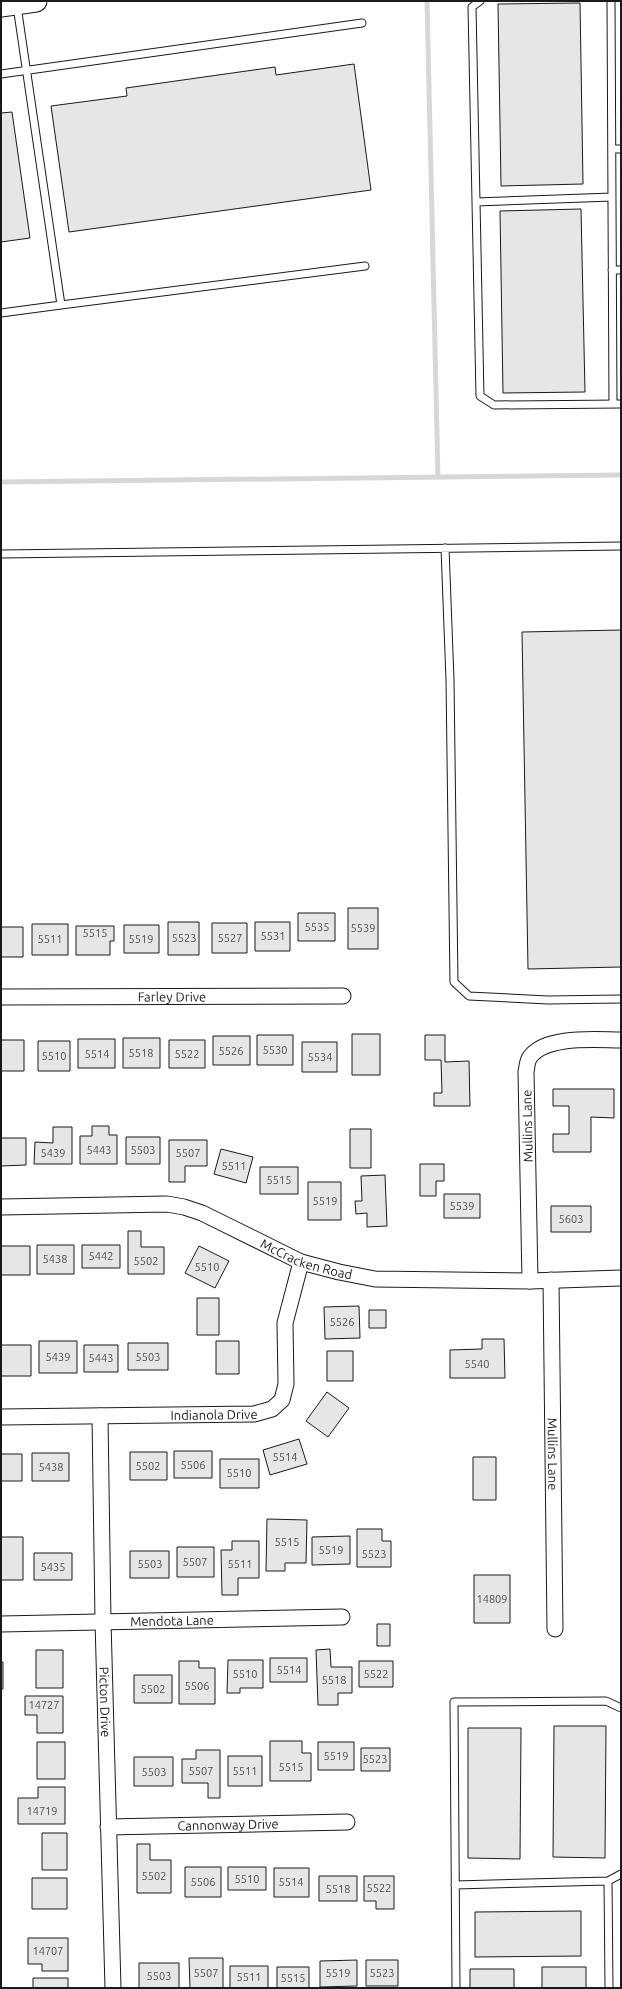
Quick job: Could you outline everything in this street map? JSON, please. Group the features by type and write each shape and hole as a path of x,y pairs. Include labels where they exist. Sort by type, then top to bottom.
{"street":[{"name":"Farley Drive","path":"1,997 343,996"},
{"name":"Mullins Lane","path":"530,1280 526,1072 529,1058 538,1048 567,1041 621,1040"},
{"name":"McCracken Road","path":"1,1207 167,1204 184,1207 202,1213 301,1262 339,1272 376,1279 550,1280 621,1278"},
{"name":"Indianola Drive","path":"1,1417 254,1414 272,1409 282,1400 286,1384 285,1323 301,1262"},
{"name":"Mullins Lane","path":"550,1280 555,1629"},
{"name":"Picton Drive","path":"100,1416 103,1621 113,1988"},
{"name":"Mendota Lane","path":"1,1624 342,1617"},
{"name":"Cannonway Drive","path":"108,1827 347,1822"}],"lane":[{"path":"480,1 472,7 480,396 494,405 621,404"},
{"path":"611,1 613,404"},
{"path":"18,4 26,70 61,306"},
{"path":"1,74 362,23"},
{"path":"612,149 621,149"},
{"path":"476,202 612,198"},
{"path":"1,313 366,266"},
{"path":"612,270 621,270"},
{"path":"1,554 621,546"},
{"path":"446,548 450,680 454,982 469,996 548,1000 621,999"},
{"path":"456,1988 454,1702 606,1701 621,1708"},
{"path":"456,1885 608,1881 621,1874"},
{"path":"608,1881 609,1988"}],"building":[{"path":"580,3 583,184 501,186 498,4"},
{"path":"354,64 371,190 69,232 51,106 127,96 126,88 275,67 276,75"},
{"path":"12,112 30,238 1,242 1,113"},
{"path":"581,209 585,392 503,393 500,211"},
{"path":"621,630 621,967 528,969 522,632"},
{"path":"348,908 378,908 378,949 348,949"},
{"path":"298,913 335,913 335,941 298,941"},
{"path":"168,922 199,922 199,955 168,955"},
{"path":"255,922 290,922 290,951 255,951"},
{"path":"212,923 247,923 247,953 212,953"},
{"path":"32,924 68,924 68,955 32,955"},
{"path":"124,925 159,925 159,953 124,953"},
{"path":"76,926 114,926 114,941 110,941 110,955 76,955"},
{"path":"1,927 23,927 23,957 1,957"},
{"path":"352,1034 380,1034 380,1075 352,1075"},
{"path":"257,1035 293,1035 293,1065 257,1065"},
{"path":"425,1035 445,1035 445,1062 469,1061 470,1106 434,1106 434,1093 442,1093 441,1060 425,1060"},
{"path":"213,1036 250,1036 250,1065 213,1065"},
{"path":"123,1038 160,1038 160,1068 123,1068"},
{"path":"78,1039 115,1039 115,1068 78,1068"},
{"path":"1,1040 24,1040 24,1071 1,1071"},
{"path":"169,1040 205,1040 205,1068 169,1068"},
{"path":"38,1041 70,1041 70,1071 38,1071"},
{"path":"302,1042 337,1042 337,1072 302,1072"},
{"path":"553,1089 614,1089 614,1118 591,1117 591,1152 553,1152 553,1134 569,1134 569,1106 553,1106"},
{"path":"92,1126 109,1126 109,1135 117,1135 117,1164 80,1164 80,1136 92,1136"},
{"path":"53,1127 72,1127 72,1164 34,1164 35,1142 53,1143"},
{"path":"350,1129 371,1129 371,1168 350,1168"},
{"path":"126,1137 160,1137 160,1164 126,1164"},
{"path":"1,1138 26,1138 26,1165 1,1166"},
{"path":"169,1140 207,1140 207,1166 185,1166 185,1182 169,1182"},
{"path":"221,1149 253,1157 246,1183 214,1174"},
{"path":"420,1164 444,1164 444,1181 436,1181 436,1196 420,1196"},
{"path":"260,1167 298,1167 298,1194 260,1194"},
{"path":"385,1175 387,1226 367,1227 367,1213 356,1214 355,1201 362,1201 361,1176"},
{"path":"308,1182 341,1182 341,1220 308,1220"},
{"path":"444,1194 480,1194 480,1218 444,1218"},
{"path":"551,1206 591,1206 591,1232 551,1232"},
{"path":"128,1231 141,1231 141,1247 164,1247 164,1274 128,1274"},
{"path":"37,1245 74,1245 74,1274 37,1274"},
{"path":"82,1245 120,1245 120,1268 82,1268"},
{"path":"1,1246 30,1246 30,1275 1,1275"},
{"path":"199,1246 229,1261 215,1288 185,1273"},
{"path":"197,1298 219,1298 219,1335 197,1335"},
{"path":"359,1306 360,1338 325,1339 324,1307"},
{"path":"369,1310 386,1310 386,1328 369,1328"},
{"path":"482,1339 504,1339 505,1378 450,1378 450,1350 482,1349"},
{"path":"39,1341 77,1341 77,1373 39,1373"},
{"path":"216,1341 239,1341 239,1374 216,1374"},
{"path":"128,1343 168,1343 168,1370 128,1370"},
{"path":"1,1345 31,1345 31,1376 1,1376"},
{"path":"84,1345 118,1345 118,1372 84,1372"},
{"path":"327,1351 353,1351 353,1381 327,1381"},
{"path":"327,1392 349,1408 328,1437 306,1421"},
{"path":"299,1439 307,1464 270,1475 263,1450"},
{"path":"174,1451 212,1451 212,1478 174,1478"},
{"path":"130,1452 167,1452 167,1480 130,1480"},
{"path":"32,1453 69,1453 69,1481 32,1481"},
{"path":"1,1454 22,1454 22,1481 1,1481"},
{"path":"473,1457 496,1457 496,1500 473,1500"},
{"path":"220,1459 259,1459 259,1488 220,1488"},
{"path":"267,1519 307,1520 306,1563 285,1563 285,1571 266,1571"},
{"path":"357,1529 382,1529 382,1541 391,1541 391,1567 357,1567"},
{"path":"350,1536 350,1564 312,1565 312,1537"},
{"path":"1,1537 23,1537 23,1580 1,1580"},
{"path":"232,1541 259,1541 259,1578 238,1578 238,1595 222,1595 221,1550 232,1550"},
{"path":"177,1547 214,1547 214,1577 177,1577"},
{"path":"130,1551 169,1551 169,1578 130,1578"},
{"path":"34,1553 72,1553 72,1580 34,1580"},
{"path":"474,1575 510,1575 510,1623 474,1623"},
{"path":"377,1624 390,1624 390,1646 377,1646"},
{"path":"330,1649 331,1667 352,1667 352,1693 338,1693 338,1705 318,1705 316,1650"},
{"path":"36,1650 63,1650 63,1688 36,1688"},
{"path":"270,1658 307,1658 307,1682 270,1682"},
{"path":"228,1660 263,1660 263,1688 240,1688 240,1693 227,1693"},
{"path":"179,1661 199,1661 199,1668 215,1668 215,1704 179,1704"},
{"path":"359,1661 393,1661 393,1687 359,1687"},
{"path":"1,1662 3,1662 3,1689 1,1689"},
{"path":"134,1675 172,1675 172,1703 134,1703"},
{"path":"25,1696 63,1696 63,1733 37,1733 37,1715 25,1715"},
{"path":"554,1726 606,1726 605,1858 553,1857"},
{"path":"468,1728 521,1728 520,1859 468,1858"},
{"path":"270,1741 302,1741 302,1753 311,1753 311,1781 270,1781"},
{"path":"37,1742 65,1742 65,1779 37,1779"},
{"path":"318,1742 354,1742 354,1770 318,1770"},
{"path":"361,1748 390,1748 390,1771 361,1771"},
{"path":"196,1750 220,1750 220,1798 208,1798 208,1783 182,1783 182,1759 196,1759"},
{"path":"228,1756 262,1756 262,1786 228,1786"},
{"path":"134,1757 173,1757 173,1786 134,1786"},
{"path":"38,1787 65,1787 65,1824 18,1824 18,1798 38,1798"},
{"path":"42,1833 67,1833 67,1870 42,1870"},
{"path":"137,1844 150,1844 150,1860 171,1860 171,1893 137,1893"},
{"path":"185,1867 221,1867 221,1897 185,1897"},
{"path":"228,1867 266,1867 266,1890 228,1890"},
{"path":"274,1868 309,1868 309,1897 274,1897"},
{"path":"319,1876 357,1876 357,1901 319,1901"},
{"path":"364,1876 394,1876 394,1909 376,1909 376,1901 364,1901"},
{"path":"32,1878 67,1878 67,1909 32,1909"},
{"path":"581,1911 581,1956 475,1957 475,1912"},
{"path":"28,1938 68,1938 68,1971 42,1971 42,1964 28,1964"},
{"path":"189,1958 223,1958 223,1988 190,1988"},
{"path":"357,1960 357,1986 320,1987 320,1961"},
{"path":"366,1960 398,1960 398,1986 366,1986"},
{"path":"139,1963 179,1963 179,1988 139,1988"},
{"path":"230,1966 268,1966 268,1988 230,1988"},
{"path":"277,1967 309,1967 309,1988 277,1988"},
{"path":"542,1967 586,1967 586,1988 542,1988"},
{"path":"470,1969 514,1969 514,1988 470,1988"},
{"path":"33,1978 68,1978 68,1988 33,1988"}],"waterway":[{"path":"427,1 438,477"},
{"path":"1,482 621,475"}]}
